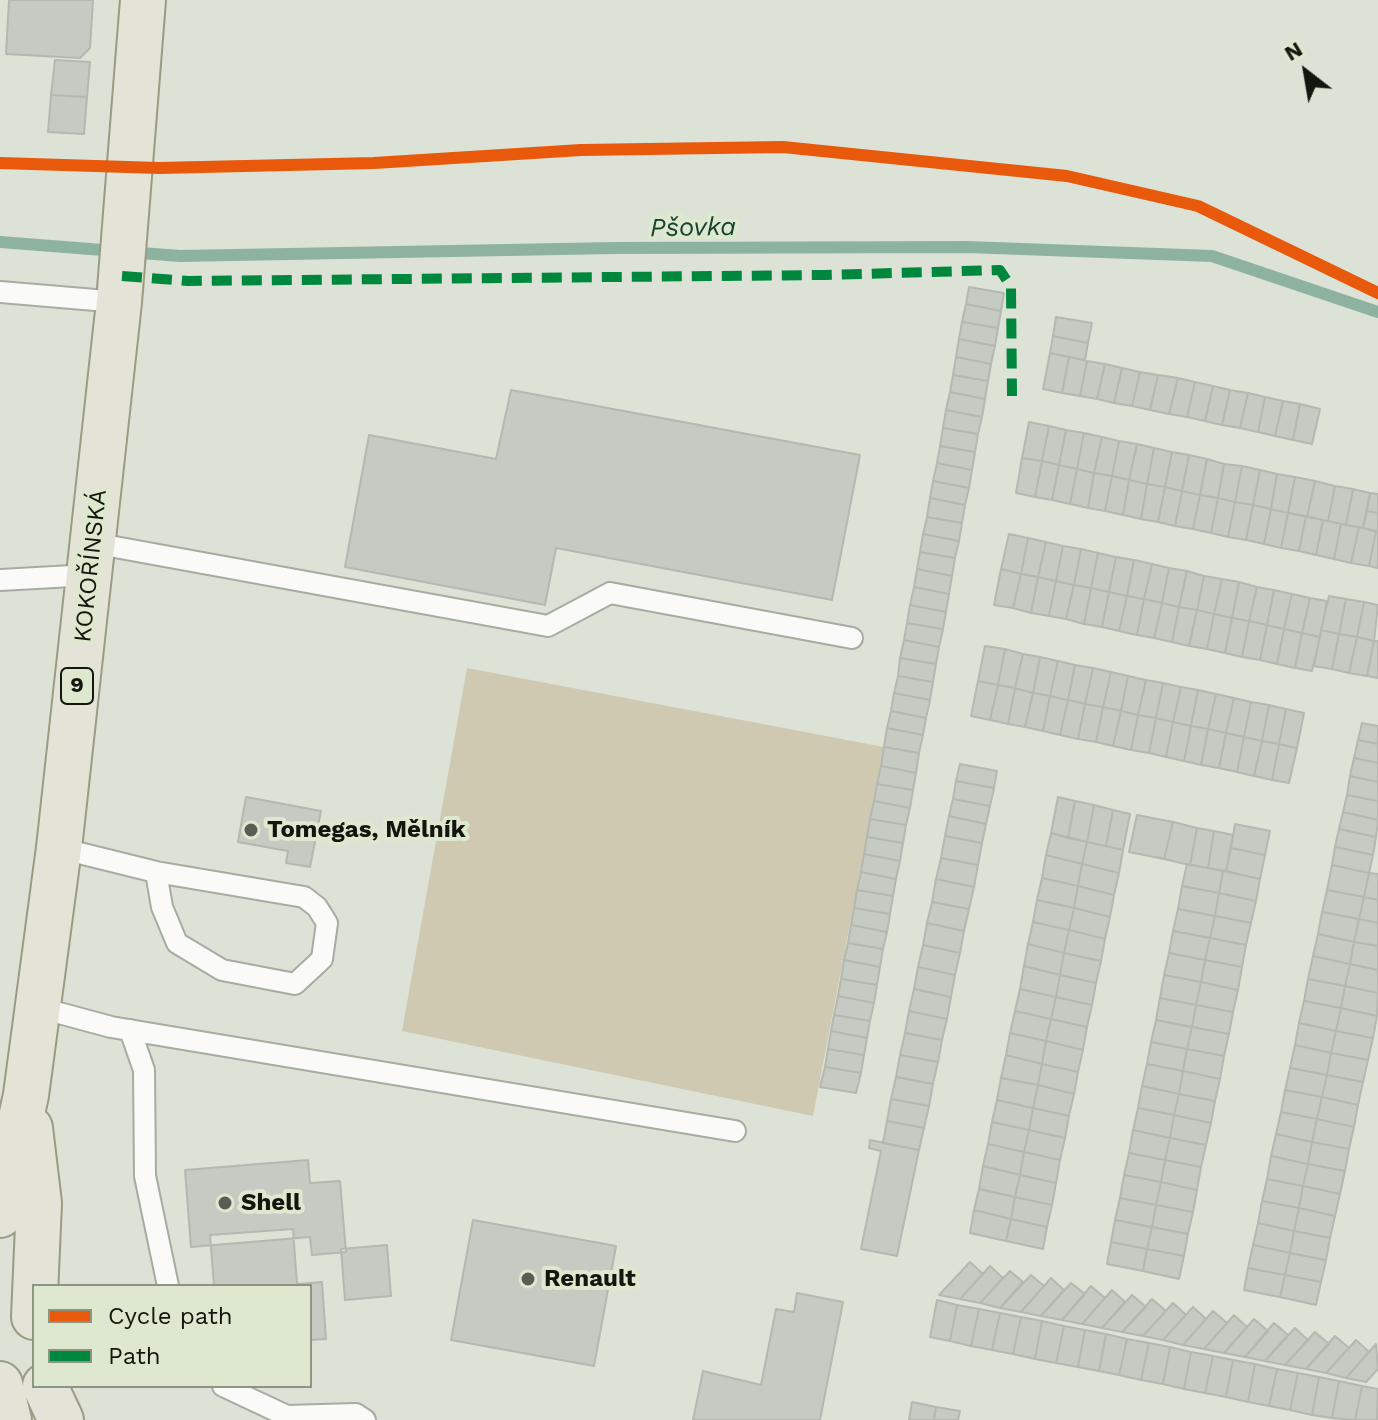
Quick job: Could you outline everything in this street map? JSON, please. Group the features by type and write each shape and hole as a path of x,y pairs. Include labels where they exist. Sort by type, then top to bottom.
{"main road":[{"name":"KOKOŘÍNSKÁ","path":"0,1215 26,1095 59,848 120,289 143,3"},
{"name":"9","path":"26,1095 39,1203 35,1284"},
{"path":"0,1384 9,1420"},
{"path":"46,1388 61,1420"}],"lane":[{"path":"0,292 120,289"},
{"path":"0,580 92,559 548,626 610,593 852,638"},
{"path":"59,848 156,872 304,897 317,907 327,923 322,959 295,984 222,970 177,943 162,907 156,872"},
{"path":"37,1007 130,1030 735,1131"},
{"path":"130,1030 144,1070 145,1176 168,1284"},
{"path":"227,1388 287,1416 356,1414 365,1420"}],"shaded area":[{"path":"467,668 884,747 813,1116 402,1031"}],"building":[{"path":"9,0 93,0 90,48 80,58 6,54"},
{"path":"55,60 90,62 87,97 51,95"},
{"path":"51,95 87,97 84,134 48,132"},
{"path":"969,287 1004,293 1001,311 966,304"},
{"path":"966,304 1001,311 998,328 962,322"},
{"path":"1056,317 1092,323 1088,343 1053,336"},
{"path":"962,322 998,328 995,346 959,339"},
{"path":"1053,336 1088,343 1085,360 1050,353"},
{"path":"959,339 995,346 991,364 956,357"},
{"path":"1050,353 1069,357 1062,393 1043,389"},
{"path":"956,357 991,364 988,381 953,375"},
{"path":"1069,357 1087,361 1080,396 1062,393"},
{"path":"1087,361 1105,364 1097,399 1080,396"},
{"path":"1105,364 1122,368 1114,403 1097,399"},
{"path":"1122,368 1140,372 1132,406 1114,403"},
{"path":"1140,372 1158,375 1150,410 1132,406"},
{"path":"953,375 988,381 985,399 950,392"},
{"path":"1158,375 1178,378 1169,414 1150,410"},
{"path":"1178,378 1195,382 1187,417 1169,414"},
{"path":"1195,382 1213,386 1205,421 1187,417"},
{"path":"1213,386 1230,390 1222,425 1205,421"},
{"path":"511,390 860,455 832,600 556,548 545,605 345,567 369,435 496,459"},
{"path":"1230,390 1248,393 1240,428 1222,425"},
{"path":"950,392 985,399 982,417 946,410"},
{"path":"1248,393 1265,397 1258,432 1240,428"},
{"path":"1265,397 1283,401 1275,436 1258,432"},
{"path":"1283,401 1300,404 1293,440 1275,436"},
{"path":"1300,404 1320,409 1312,444 1293,440"},
{"path":"946,410 982,417 978,434 943,428"},
{"path":"1029,422 1049,426 1042,461 1022,458"},
{"path":"1049,426 1066,430 1059,465 1042,461"},
{"path":"943,428 978,434 975,452 940,446"},
{"path":"1066,430 1084,433 1077,469 1059,465"},
{"path":"1084,433 1102,437 1094,473 1077,469"},
{"path":"1102,437 1119,441 1112,476 1094,473"},
{"path":"1119,441 1137,444 1129,480 1112,476"},
{"path":"1137,444 1154,448 1147,484 1129,480"},
{"path":"940,446 975,452 972,470 937,463"},
{"path":"1154,448 1172,452 1165,487 1147,484"},
{"path":"1172,452 1189,455 1182,491 1165,487"},
{"path":"1189,455 1207,459 1200,495 1182,491"},
{"path":"1022,458 1042,461 1035,497 1016,493"},
{"path":"1207,459 1224,464 1218,498 1200,495"},
{"path":"1042,461 1059,465 1052,500 1035,497"},
{"path":"937,463 972,470 969,488 933,481"},
{"path":"1224,464 1242,466 1235,502 1218,498"},
{"path":"1059,465 1077,469 1070,504 1052,500"},
{"path":"1242,466 1260,470 1253,505 1235,502"},
{"path":"1077,469 1094,473 1088,508 1070,504"},
{"path":"1260,470 1277,474 1271,509 1253,505"},
{"path":"1094,473 1112,476 1105,511 1088,508"},
{"path":"1277,474 1295,477 1288,513 1271,509"},
{"path":"1112,476 1129,480 1123,515 1105,511"},
{"path":"1295,477 1315,481 1307,517 1288,513"},
{"path":"1129,480 1147,484 1141,519 1123,515"},
{"path":"933,481 969,488 965,505 930,498"},
{"path":"1315,481 1335,486 1328,521 1307,517"},
{"path":"1147,484 1165,487 1158,522 1141,519"},
{"path":"1335,486 1353,489 1346,525 1328,521"},
{"path":"1165,487 1182,491 1175,526 1158,522"},
{"path":"1353,489 1370,493 1363,528 1346,525"},
{"path":"1182,491 1200,495 1193,529 1175,526"},
{"path":"1370,493 1378,494 1378,513 1367,511"},
{"path":"1200,495 1218,498 1211,533 1193,529"},
{"path":"930,498 965,505 962,523 927,517"},
{"path":"1218,498 1235,502 1228,537 1211,533"},
{"path":"1235,502 1253,505 1246,540 1228,537"},
{"path":"1253,505 1271,509 1264,544 1246,540"},
{"path":"1271,509 1288,513 1281,548 1264,544"},
{"path":"1367,511 1378,513 1378,532 1363,528"},
{"path":"1288,513 1306,516 1299,551 1281,548"},
{"path":"1306,516 1323,520 1316,555 1299,551"},
{"path":"927,517 962,523 959,541 923,534"},
{"path":"1323,520 1341,524 1334,559 1316,555"},
{"path":"1341,524 1359,527 1351,563 1334,559"},
{"path":"1359,527 1376,531 1369,566 1351,563"},
{"path":"1378,532 1378,568 1369,566"},
{"path":"923,534 959,541 955,558 920,552"},
{"path":"1009,534 1028,538 1021,574 1001,569"},
{"path":"1028,538 1046,542 1038,577 1021,574"},
{"path":"1046,542 1063,546 1056,581 1038,577"},
{"path":"1063,546 1081,549 1074,585 1056,581"},
{"path":"1081,549 1098,553 1091,588 1074,585"},
{"path":"920,552 955,558 952,576 917,569"},
{"path":"1098,553 1116,557 1109,592 1091,588"},
{"path":"1116,557 1134,560 1127,596 1109,592"},
{"path":"1134,560 1152,564 1144,599 1127,596"},
{"path":"1152,564 1169,568 1162,603 1144,599"},
{"path":"1169,568 1187,571 1179,607 1162,603"},
{"path":"917,569 952,576 949,594 914,587"},
{"path":"1001,569 1021,574 1013,608 994,605"},
{"path":"1187,571 1204,576 1197,610 1179,607"},
{"path":"1021,574 1038,577 1031,613 1013,608"},
{"path":"1204,576 1222,579 1214,614 1197,610"},
{"path":"1038,577 1056,581 1049,616 1031,613"},
{"path":"1222,579 1239,582 1232,618 1214,614"},
{"path":"1056,581 1074,585 1066,619 1049,616"},
{"path":"1239,582 1257,587 1249,621 1232,618"},
{"path":"1074,585 1091,588 1084,624 1066,619"},
{"path":"914,587 949,594 946,612 910,605"},
{"path":"1257,587 1274,590 1267,625 1249,621"},
{"path":"1091,588 1109,592 1102,627 1084,624"},
{"path":"1274,590 1292,594 1284,629 1267,625"},
{"path":"1109,592 1127,596 1119,631 1102,627"},
{"path":"1292,594 1310,598 1302,633 1284,629"},
{"path":"1127,596 1144,599 1137,635 1119,631"},
{"path":"1329,596 1346,599 1339,634 1321,630"},
{"path":"1310,598 1327,601 1320,637 1302,633"},
{"path":"1144,599 1162,603 1154,638 1137,635"},
{"path":"1346,599 1364,602 1357,637 1339,634"},
{"path":"1364,602 1378,605 1374,641 1357,637"},
{"path":"1162,603 1179,607 1172,642 1154,638"},
{"path":"910,605 946,612 943,629 907,623"},
{"path":"1179,607 1197,610 1189,646 1172,642"},
{"path":"1197,610 1214,614 1207,649 1189,646"},
{"path":"1214,614 1232,618 1225,653 1207,649"},
{"path":"1232,618 1249,621 1242,657 1225,653"},
{"path":"1249,621 1267,625 1260,660 1242,657"},
{"path":"907,623 943,629 939,647 904,640"},
{"path":"1267,625 1284,629 1277,664 1260,660"},
{"path":"1284,629 1302,633 1295,668 1277,664"},
{"path":"1321,630 1339,634 1332,669 1314,666"},
{"path":"1302,633 1320,637 1312,671 1295,668"},
{"path":"1339,634 1357,637 1349,673 1332,669"},
{"path":"1357,637 1374,641 1367,676 1349,673"},
{"path":"904,640 939,647 936,664 900,658"},
{"path":"1374,641 1378,641 1378,678 1367,676"},
{"path":"985,646 1005,649 998,685 978,681"},
{"path":"1005,649 1023,654 1015,688 998,685"},
{"path":"1023,654 1040,657 1033,693 1015,688"},
{"path":"1040,657 1058,661 1050,696 1033,693"},
{"path":"900,658 936,664 933,682 898,676"},
{"path":"1058,661 1075,665 1068,700 1050,696"},
{"path":"1075,665 1093,668 1085,704 1068,700"},
{"path":"1093,668 1111,672 1103,707 1085,704"},
{"path":"1111,672 1128,676 1121,711 1103,707"},
{"path":"898,676 933,682 930,700 894,693"},
{"path":"1128,676 1146,680 1138,715 1121,711"},
{"path":"1146,680 1163,683 1156,718 1138,715"},
{"path":"978,681 998,685 990,720 971,716"},
{"path":"1163,683 1181,687 1173,722 1156,718"},
{"path":"998,685 1015,688 1008,724 990,720"},
{"path":"1181,687 1198,690 1191,726 1173,722"},
{"path":"1015,688 1033,693 1025,727 1008,724"},
{"path":"1198,690 1216,694 1208,729 1191,726"},
{"path":"894,693 930,700 926,718 891,711"},
{"path":"1033,693 1050,696 1043,731 1025,727"},
{"path":"1216,694 1234,698 1226,733 1208,729"},
{"path":"1050,696 1068,700 1060,735 1043,731"},
{"path":"1234,698 1251,702 1244,737 1226,733"},
{"path":"1068,700 1085,704 1078,739 1060,735"},
{"path":"1251,702 1269,705 1262,741 1244,737"},
{"path":"1085,704 1103,707 1096,742 1078,739"},
{"path":"1269,705 1286,709 1279,744 1262,741"},
{"path":"1103,707 1121,711 1113,746 1096,742"},
{"path":"1286,709 1304,713 1297,748 1279,744"},
{"path":"891,711 926,718 923,735 887,728"},
{"path":"1121,711 1138,715 1131,750 1113,746"},
{"path":"1138,715 1156,718 1149,753 1131,750"},
{"path":"1156,718 1173,722 1166,757 1149,753"},
{"path":"1173,722 1191,726 1184,761 1166,757"},
{"path":"1362,723 1378,726 1378,744 1358,740"},
{"path":"1191,726 1208,729 1201,765 1184,761"},
{"path":"887,728 923,735 919,753 884,747"},
{"path":"1208,729 1226,733 1219,768 1201,765"},
{"path":"1226,733 1244,737 1237,772 1219,768"},
{"path":"1244,737 1262,741 1254,776 1237,772"},
{"path":"1358,740 1378,744 1378,763 1354,758"},
{"path":"1262,741 1279,744 1272,780 1254,776"},
{"path":"1279,744 1297,748 1289,783 1272,780"},
{"path":"884,747 919,753 916,773 881,766"},
{"path":"1354,758 1378,763 1378,782 1350,776"},
{"path":"960,764 997,771 994,788 956,781"},
{"path":"881,766 916,773 913,790 877,784"},
{"path":"1350,776 1378,782 1378,801 1347,795"},
{"path":"956,781 994,788 990,806 953,799"},
{"path":"877,784 913,790 910,808 874,801"},
{"path":"1347,795 1378,801 1378,820 1343,812"},
{"path":"246,797 321,811 310,867 286,863 288,851 238,842"},
{"path":"1058,797 1075,801 1068,838 1051,833"},
{"path":"953,799 990,806 986,824 949,816"},
{"path":"874,801 910,808 906,825 870,819"},
{"path":"1075,801 1094,805 1087,842 1068,838"},
{"path":"1094,805 1113,810 1106,846 1087,842"},
{"path":"1113,810 1130,814 1123,850 1106,846"},
{"path":"1343,812 1378,820 1376,837 1339,829"},
{"path":"1137,815 1173,822 1164,859 1129,852"},
{"path":"949,816 986,824 982,843 945,836"},
{"path":"870,819 906,825 903,843 867,837"},
{"path":"1173,822 1197,828 1190,865 1164,859"},
{"path":"1235,824 1270,831 1265,855 1231,848"},
{"path":"1197,828 1214,831 1208,868 1190,865"},
{"path":"1339,829 1376,837 1373,855 1335,847"},
{"path":"1214,831 1233,835 1226,871 1208,868"},
{"path":"1051,833 1087,842 1082,864 1046,855"},
{"path":"945,836 982,843 978,865 941,858"},
{"path":"867,837 903,843 900,861 864,854"},
{"path":"1087,842 1123,850 1119,873 1082,864"},
{"path":"1335,847 1373,855 1369,873 1332,865"},
{"path":"1231,848 1265,855 1260,879 1226,871"},
{"path":"864,854 900,861 896,879 861,872"},
{"path":"1046,855 1082,864 1078,886 1042,878"},
{"path":"941,858 978,865 974,887 936,879"},
{"path":"1082,864 1119,873 1114,895 1078,886"},
{"path":"1187,864 1223,871 1219,893 1182,886"},
{"path":"1332,865 1369,873 1364,897 1327,890"},
{"path":"1223,871 1260,879 1256,901 1219,893"},
{"path":"861,872 896,879 893,896 857,890"},
{"path":"1369,873 1378,874 1378,900 1364,897"},
{"path":"1042,878 1078,886 1074,908 1037,900"},
{"path":"936,879 974,887 969,909 932,902"},
{"path":"1078,886 1114,895 1110,917 1074,908"},
{"path":"1182,886 1219,893 1215,916 1178,909"},
{"path":"857,890 893,896 890,914 854,908"},
{"path":"1327,890 1364,897 1359,919 1322,912"},
{"path":"1219,893 1256,901 1251,923 1215,916"},
{"path":"1364,897 1378,900 1378,923 1359,919"},
{"path":"1037,900 1074,908 1069,930 1033,922"},
{"path":"932,902 969,909 964,931 927,923"},
{"path":"854,908 890,914 887,932 851,925"},
{"path":"1074,908 1110,917 1105,939 1069,930"},
{"path":"1178,909 1215,916 1210,938 1173,931"},
{"path":"1322,912 1359,919 1354,942 1318,934"},
{"path":"1215,916 1251,923 1246,945 1210,938"},
{"path":"1359,919 1378,923 1378,946 1354,942"},
{"path":"1033,922 1069,930 1064,953 1028,944"},
{"path":"927,923 964,931 960,953 923,945"},
{"path":"851,925 887,932 883,949 848,943"},
{"path":"1069,930 1105,939 1101,961 1064,953"},
{"path":"1173,931 1210,938 1205,960 1169,953"},
{"path":"1318,934 1354,942 1350,964 1313,956"},
{"path":"1210,938 1246,945 1242,967 1205,960"},
{"path":"1354,942 1378,946 1378,970 1350,964"},
{"path":"848,943 883,949 880,967 844,960"},
{"path":"1028,944 1064,953 1060,975 1024,966"},
{"path":"923,945 960,953 955,975 918,967"},
{"path":"1064,953 1101,961 1096,983 1060,975"},
{"path":"1169,953 1205,960 1201,982 1164,975"},
{"path":"1313,956 1350,964 1345,986 1308,979"},
{"path":"844,960 880,967 877,985 841,979"},
{"path":"1205,960 1242,967 1238,990 1201,982"},
{"path":"1350,964 1378,970 1378,993 1345,986"},
{"path":"1024,966 1060,975 1056,997 1020,989"},
{"path":"918,967 955,975 951,997 914,989"},
{"path":"1060,975 1096,983 1092,1005 1056,997"},
{"path":"1164,975 1201,982 1196,1005 1160,998"},
{"path":"841,979 877,985 874,1003 838,996"},
{"path":"1308,979 1345,986 1341,1008 1304,1001"},
{"path":"1201,982 1238,990 1233,1012 1196,1005"},
{"path":"1345,986 1378,993 1377,1016 1341,1008"},
{"path":"914,989 951,997 947,1019 909,1011"},
{"path":"1020,989 1056,997 1051,1019 1015,1011"},
{"path":"838,996 874,1003 870,1021 834,1015"},
{"path":"1056,997 1092,1005 1087,1027 1051,1019"},
{"path":"1160,998 1196,1005 1192,1027 1156,1020"},
{"path":"1304,1001 1341,1008 1336,1031 1299,1023"},
{"path":"1196,1005 1233,1012 1229,1034 1192,1027"},
{"path":"1341,1008 1377,1016 1373,1038 1336,1031"},
{"path":"909,1011 947,1019 942,1040 905,1033"},
{"path":"1015,1011 1051,1019 1046,1041 1010,1033"},
{"path":"834,1015 870,1021 867,1038 831,1031"},
{"path":"1051,1019 1087,1027 1083,1050 1046,1041"},
{"path":"1156,1020 1192,1027 1187,1049 1151,1042"},
{"path":"1299,1023 1336,1031 1331,1053 1295,1045"},
{"path":"1192,1027 1229,1034 1224,1056 1187,1049"},
{"path":"831,1031 867,1038 864,1055 828,1049"},
{"path":"1336,1031 1373,1038 1368,1060 1331,1053"},
{"path":"905,1033 942,1040 938,1062 900,1055"},
{"path":"1010,1033 1046,1041 1042,1064 1006,1055"},
{"path":"1046,1041 1083,1050 1078,1072 1042,1064"},
{"path":"1151,1042 1187,1049 1183,1071 1147,1064"},
{"path":"1295,1045 1331,1053 1327,1075 1290,1068"},
{"path":"828,1049 864,1055 861,1073 825,1067"},
{"path":"1187,1049 1224,1056 1220,1079 1183,1071"},
{"path":"1331,1053 1368,1060 1363,1082 1327,1075"},
{"path":"900,1055 938,1062 933,1084 896,1077"},
{"path":"1006,1055 1042,1064 1038,1085 1001,1078"},
{"path":"1042,1064 1078,1072 1074,1094 1038,1085"},
{"path":"1147,1064 1183,1071 1179,1094 1142,1086"},
{"path":"825,1067 861,1073 856,1093 820,1087"},
{"path":"1290,1068 1327,1075 1322,1097 1285,1090"},
{"path":"1183,1071 1220,1079 1215,1101 1179,1094"},
{"path":"1327,1075 1363,1082 1358,1105 1322,1097"},
{"path":"896,1077 933,1084 929,1106 891,1099"},
{"path":"1001,1078 1038,1085 1033,1108 997,1100"},
{"path":"1038,1085 1074,1094 1069,1116 1033,1108"},
{"path":"1142,1086 1179,1094 1174,1115 1138,1108"},
{"path":"1285,1090 1322,1097 1317,1119 1281,1112"},
{"path":"1179,1094 1215,1101 1211,1123 1174,1115"},
{"path":"1322,1097 1358,1105 1354,1127 1317,1119"},
{"path":"891,1099 929,1106 924,1128 887,1121"},
{"path":"997,1100 1033,1108 1029,1130 992,1122"},
{"path":"1033,1108 1069,1116 1065,1138 1029,1130"},
{"path":"1138,1108 1174,1115 1170,1138 1133,1130"},
{"path":"1281,1112 1317,1119 1312,1142 1276,1134"},
{"path":"1174,1115 1211,1123 1206,1145 1170,1138"},
{"path":"1317,1119 1354,1127 1349,1149 1312,1142"},
{"path":"887,1121 924,1128 919,1150 883,1143"},
{"path":"992,1122 1029,1130 1024,1152 988,1144"},
{"path":"1029,1130 1065,1138 1060,1160 1024,1152"},
{"path":"1133,1130 1170,1138 1165,1160 1129,1153"},
{"path":"1276,1134 1312,1142 1308,1164 1271,1156"},
{"path":"1170,1138 1206,1145 1201,1167 1165,1160"},
{"path":"870,1140 919,1150 897,1256 861,1249 881,1151 869,1148"},
{"path":"1312,1142 1349,1149 1345,1171 1308,1164"},
{"path":"988,1144 1024,1152 1020,1175 983,1166"},
{"path":"1024,1152 1060,1160 1056,1183 1020,1175"},
{"path":"1129,1153 1165,1160 1161,1182 1124,1175"},
{"path":"1271,1156 1308,1164 1303,1186 1267,1179"},
{"path":"308,1160 310,1183 340,1181 346,1252 312,1255 310,1237 191,1247 185,1170"},
{"path":"1165,1160 1201,1167 1197,1190 1161,1182"},
{"path":"1308,1164 1345,1171 1340,1194 1303,1186"},
{"path":"983,1166 1020,1175 1015,1197 979,1189"},
{"path":"1020,1175 1056,1183 1052,1205 1015,1197"},
{"path":"1124,1175 1161,1182 1156,1205 1120,1198"},
{"path":"1267,1179 1303,1186 1299,1208 1262,1201"},
{"path":"1161,1182 1197,1190 1193,1212 1156,1205"},
{"path":"1303,1186 1340,1194 1335,1216 1299,1208"},
{"path":"979,1189 1015,1197 1011,1219 974,1210"},
{"path":"1015,1197 1052,1205 1047,1227 1011,1219"},
{"path":"1120,1198 1156,1205 1152,1227 1115,1220"},
{"path":"1262,1201 1299,1208 1294,1231 1258,1223"},
{"path":"1156,1205 1193,1212 1188,1234 1152,1227"},
{"path":"1299,1208 1335,1216 1330,1238 1294,1231"},
{"path":"974,1210 1011,1219 1006,1241 970,1233"},
{"path":"1011,1219 1047,1227 1043,1249 1006,1241"},
{"path":"473,1220 616,1246 594,1366 451,1340"},
{"path":"1115,1220 1152,1227 1147,1249 1111,1242"},
{"path":"1258,1223 1294,1231 1290,1253 1253,1245"},
{"path":"1152,1227 1188,1234 1184,1256 1147,1249"},
{"path":"293,1229 297,1284 214,1284 210,1235"},
{"path":"1294,1231 1330,1238 1326,1260 1290,1253"},
{"path":"1111,1242 1147,1249 1143,1271 1107,1264"},
{"path":"387,1245 391,1296 345,1300 341,1249"},
{"path":"1253,1245 1290,1253 1285,1275 1248,1268"},
{"path":"1147,1249 1184,1256 1179,1279 1143,1271"},
{"path":"1290,1253 1326,1260 1321,1282 1285,1275"},
{"path":"970,1262 983,1274 960,1299 939,1295"},
{"path":"990,1266 1003,1278 980,1303 960,1299"},
{"path":"1248,1268 1285,1275 1280,1297 1244,1290"},
{"path":"1010,1271 1023,1282 1000,1308 980,1303"},
{"path":"1031,1275 1044,1286 1021,1312 1000,1308"},
{"path":"1285,1275 1321,1282 1316,1305 1280,1297"},
{"path":"1051,1278 1064,1290 1041,1316 1021,1312"},
{"path":"322,1282 326,1339 312,1340 312,1284 297,1284"},
{"path":"1071,1283 1085,1294 1062,1320 1041,1316"},
{"path":"1091,1286 1105,1298 1082,1324 1062,1320"},
{"path":"1112,1290 1125,1302 1102,1328 1082,1324"},
{"path":"797,1293 843,1302 820,1420 693,1420 703,1371 761,1385 776,1309 794,1312"},
{"path":"1132,1295 1146,1307 1122,1332 1102,1328"},
{"path":"1152,1299 1166,1311 1143,1336 1122,1332"},
{"path":"937,1300 957,1305 950,1341 930,1337"},
{"path":"1173,1303 1186,1315 1163,1340 1143,1336"},
{"path":"957,1305 979,1309 971,1346 950,1341"},
{"path":"1193,1307 1206,1319 1183,1345 1163,1340"},
{"path":"979,1309 1000,1313 992,1350 971,1346"},
{"path":"1213,1311 1227,1323 1204,1349 1183,1345"},
{"path":"1000,1313 1021,1317 1013,1354 992,1350"},
{"path":"1234,1315 1247,1327 1224,1353 1204,1349"},
{"path":"1021,1317 1042,1321 1035,1359 1013,1354"},
{"path":"1254,1319 1268,1331 1245,1357 1224,1353"},
{"path":"1042,1321 1064,1326 1056,1363 1035,1359"},
{"path":"1274,1323 1288,1335 1265,1361 1245,1357"},
{"path":"1064,1326 1085,1330 1078,1367 1056,1363"},
{"path":"1295,1328 1308,1340 1285,1365 1265,1361"},
{"path":"1085,1330 1106,1334 1099,1371 1078,1367"},
{"path":"1315,1332 1329,1344 1306,1369 1285,1365"},
{"path":"1106,1334 1127,1339 1119,1375 1099,1371"},
{"path":"1335,1336 1349,1348 1326,1373 1306,1369"},
{"path":"1127,1339 1149,1343 1141,1380 1119,1375"},
{"path":"1356,1340 1369,1352 1346,1378 1326,1373"},
{"path":"1149,1343 1170,1347 1163,1384 1141,1380"},
{"path":"1376,1344 1378,1369 1366,1382 1346,1378"},
{"path":"1170,1347 1191,1352 1184,1389 1163,1384"},
{"path":"1191,1352 1213,1356 1205,1393 1184,1389"},
{"path":"1213,1356 1233,1360 1226,1397 1205,1393"},
{"path":"1233,1360 1255,1364 1248,1402 1226,1397"},
{"path":"1255,1364 1277,1369 1269,1406 1248,1402"},
{"path":"1277,1369 1298,1373 1290,1410 1269,1406"},
{"path":"1298,1373 1319,1377 1312,1415 1290,1410"},
{"path":"1319,1377 1339,1381 1332,1418 1312,1415"},
{"path":"1339,1381 1362,1386 1355,1420 1332,1418"},
{"path":"1362,1386 1378,1389 1377,1420 1355,1420"},
{"path":"912,1402 936,1407 934,1420 909,1420"},
{"path":"936,1407 960,1411 958,1420 934,1420"}],"waterway":[{"name":"Pšovka","path":"0,242 180,256 615,248 967,247 1212,256 1378,312"}],"marked path":[{"path":"122,276 188,281 825,275 1000,270 1011,287 1012,396"}],"cycle path":[{"path":"0,163 159,168 374,163 581,150 783,147 1067,176 1198,206 1378,293"}],"place":[{"name":"Tomegas, Mělník","path":"251,830"},
{"name":"Shell","path":"225,1203"},
{"name":"Renault","path":"528,1279"}]}
